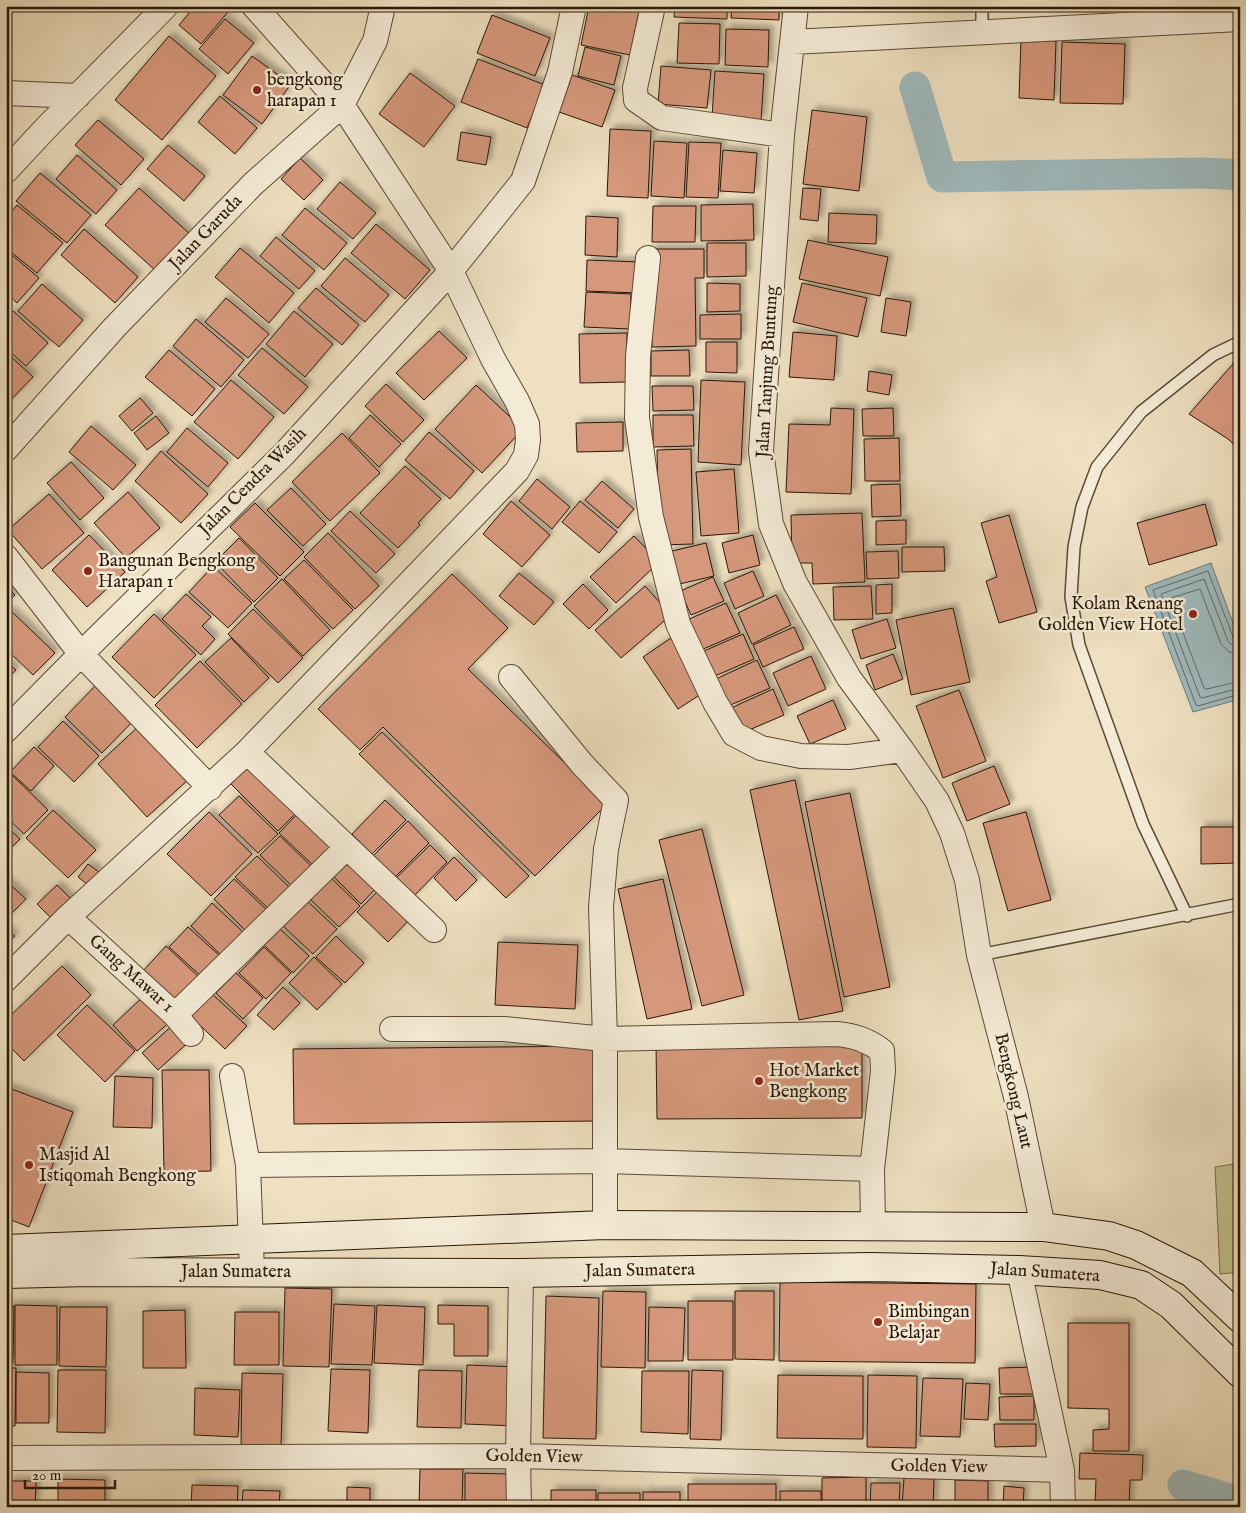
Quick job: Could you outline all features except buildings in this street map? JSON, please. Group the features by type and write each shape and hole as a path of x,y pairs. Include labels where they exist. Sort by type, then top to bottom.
{"main road":[{"name":"Jalan Sumatera","path":"6,1249 522,1230 605,1225 1043,1227 1109,1236 1136,1245 1192,1273 1240,1318"},
{"name":"Jalan Sumatera","path":"6,1274 252,1272 521,1273 871,1267 1019,1270 1100,1275 1141,1285 1172,1305 1240,1372"}],"street":[{"path":"6,171 166,6"},
{"path":"6,979 68,917 210,788 246,752 517,471 526,455 528,440 527,424 518,400 493,359 451,270 342,105 254,6"},
{"name":"Jalan Garuda","path":"6,449 114,328 253,184 342,105 375,41 383,6"},
{"name":"Jalan Cendra Wasih","path":"6,730 80,654 284,454 451,270 523,181 560,72 574,6"},
{"path":"653,6 635,88 636,100 662,118 782,135"},
{"name":"Jalan Tanjung Buntung","path":"796,6 782,135 761,451 771,524 795,583 848,678 938,801 952,833 967,880 979,955"},
{"path":"792,42 982,33 1196,14 1240,19"},
{"path":"6,93 78,96"},
{"path":"648,258 638,356 637,418 651,517 678,624 716,702 734,734 761,748 801,756 849,757 902,750"},
{"path":"6,557 80,654 210,788"},
{"path":"511,677 582,764 616,800 606,849 601,907 605,1039 605,1225"},
{"path":"246,752 434,930"},
{"path":"175,1015 346,848"},
{"name":"Gang Mawar 1","path":"68,917 175,1015 191,1034"},
{"name":"Bengkong Laut","path":"979,955 1016,1096 1043,1227"},
{"path":"392,1030 504,1029 605,1039 837,1034 854,1036 872,1043 882,1052 883,1071 872,1169 872,1225"},
{"path":"232,1076 248,1165 252,1272"},
{"path":"248,1165 604,1162 872,1169"},
{"path":"1019,1270 1062,1470 1063,1507"},
{"path":"519,1507 521,1273"},
{"name":"Golden View","path":"6,1458 518,1456 1062,1470"}],"lane":[{"path":"982,6 982,33"},
{"path":"1187,916 1143,824 1079,645 1071,597 1074,548 1082,507 1097,467 1103,459 1141,412 1213,355 1240,342"},
{"path":"979,955 1187,916 1240,904"}],"green space":[{"path":"1240,1163 1240,1272 1220,1274 1215,1167"}],"water":[{"name":"Kolam Renang Golden View Hotel","path":"1211,563 1240,642 1240,699 1193,712 1145,587"}],"waterway":[{"path":"915,87 942,177 1204,173 1240,175"},
{"path":"1183,1485 1240,1502"}],"place":[{"name":"bengkong harapan 1","path":"257,90"},
{"name":"Bangunan Bengkong Harapan 1","path":"88,571"},
{"name":"Kolam Renang Golden View Hotel","path":"1193,614"},
{"name":"Hot Market Bengkong","path":"759,1081"},
{"name":"Masjid Al Istiqomah Bengkong","path":"29,1165"},
{"name":"Bimbingan Belajar","path":"878,1322"}]}
